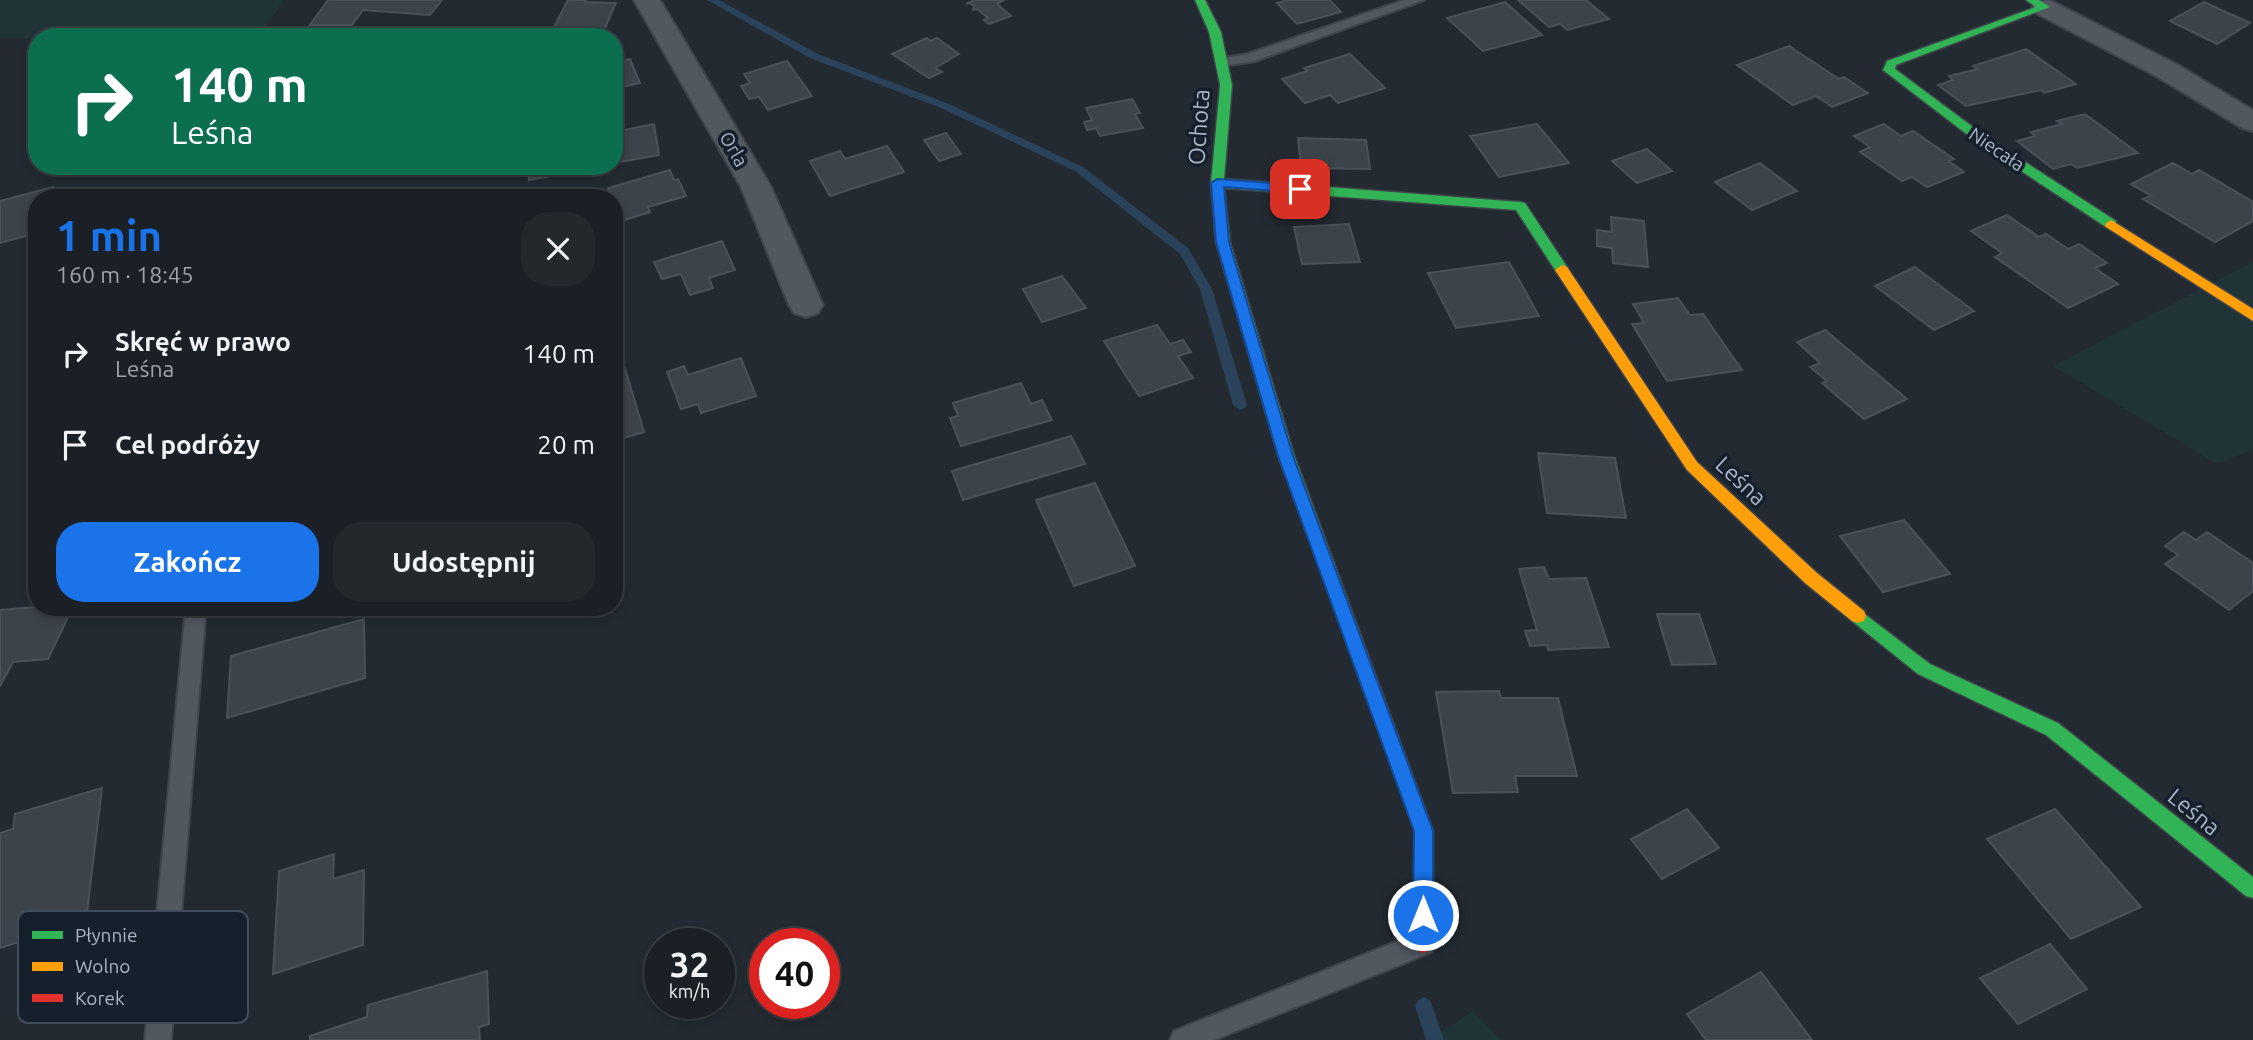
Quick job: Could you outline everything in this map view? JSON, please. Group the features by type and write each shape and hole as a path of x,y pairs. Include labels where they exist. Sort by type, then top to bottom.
{"street":[{"name":"Orla","path":"647,0 755,187 806,305"},
{"name":"Ochota","path":"1200,0 1215,32 1223,62 1226,105 1217,183 1223,242 1286,456 1424,831 1423,943"},
{"name":"Niecała","path":"2252,122 2166,70 2038,4 1891,63 1889,71 1981,139 2253,316"},
{"name":"Leśna","path":"1217,183 1520,206 1692,466 1811,578 1924,669 2052,729 2253,889"}],"lane":[{"path":"1223,62 1250,58 1417,0"},
{"path":"169,911 195,616"},
{"path":"1183,1040 1423,943"}],"green space":[{"path":"0,0 284,0 265,28 28,28 28,39 0,38"},
{"path":"2253,262 2253,449 2217,464 2053,366"},
{"path":"1473,1011 1501,1040 1430,1040"}],"building":[{"path":"328,0 442,0 430,15 363,10 352,25 310,25"},
{"path":"568,0 616,3 605,28 554,28"},
{"path":"975,0 1004,0 997,4 1011,16 989,24 984,20 988,18 977,9 973,10 974,6 970,3 966,4"},
{"path":"1288,0 1330,0 1341,12 1297,24 1277,3"},
{"path":"1518,0 1586,0 1609,19 1567,30 1560,24 1549,27"},
{"path":"1505,2 1542,35 1483,51 1447,18"},
{"path":"2204,2 2250,23 2217,44 2170,21"},
{"path":"927,38 931,41 937,38 959,54 935,68 942,72 929,78 892,54"},
{"path":"1789,46 1839,79 1844,77 1868,93 1832,107 1816,96 1793,105 1737,65"},
{"path":"2026,49 2076,84 2044,93 2041,90 1966,106 1938,85 1953,80 1949,76 1978,69 1973,66"},
{"path":"1350,54 1385,88 1338,103 1330,95 1305,103 1282,79 1307,71 1304,68"},
{"path":"630,59 640,83 623,87 623,61"},
{"path":"787,61 812,96 768,110 759,97 749,99 741,86 750,83 744,74"},
{"path":"1132,99 1140,113 1135,114 1143,128 1100,136 1096,128 1087,130 1084,122 1092,120 1086,108"},
{"path":"2085,114 2138,153 2077,168 2071,164 2053,169 2017,141 2035,136 2031,132 2062,124 2057,121"},
{"path":"654,124 659,155 623,161 623,130"},
{"path":"1537,124 1569,163 1499,177 1470,136"},
{"path":"1884,124 1901,136 1913,131 1954,159 1949,161 1964,172 1927,187 1912,177 1902,181 1860,152 1870,147 1854,136"},
{"path":"946,133 961,154 939,161 924,140"},
{"path":"1298,138 1366,140 1370,169 1301,168"},
{"path":"887,146 904,172 830,196 810,161 840,151 845,159"},
{"path":"1647,149 1672,171 1637,183 1612,161"},
{"path":"1760,163 1797,191 1752,210 1715,182"},
{"path":"2173,163 2192,174 2199,170 2253,202 2253,221 2215,242 2143,199 2151,196 2131,184"},
{"path":"670,170 686,196 648,207 650,212 623,220 623,189 608,188"},
{"path":"529,175 556,175 529,180"},
{"path":"28,194 28,235 0,243 0,201"},
{"path":"2007,215 2039,237 2046,234 2068,249 2079,244 2107,263 2095,268 2118,284 2068,308 1995,257 2002,253 1971,231"},
{"path":"1611,217 1644,221 1648,267 1613,263 1612,248 1597,246 1597,230 1612,232"},
{"path":"1349,224 1360,262 1302,264 1294,227"},
{"path":"722,241 735,270 709,278 713,288 690,295 681,274 662,279 654,262"},
{"path":"1509,262 1539,316 1456,328 1428,273"},
{"path":"1915,267 1974,311 1934,330 1875,286"},
{"path":"1062,276 1086,308 1042,322 1023,289"},
{"path":"1678,298 1690,315 1703,314 1742,370 1667,381 1632,324 1644,323 1633,304"},
{"path":"1157,325 1170,344 1183,340 1191,352 1178,356 1193,378 1139,396 1104,341"},
{"path":"1825,330 1907,399 1864,419 1822,383 1827,381 1810,367 1820,363 1797,342"},
{"path":"741,358 756,396 701,413 698,404 681,409 667,372 684,366 688,375"},
{"path":"623,362 644,432 623,438"},
{"path":"1021,383 1031,404 1042,400 1052,420 961,446 950,418 958,416 953,403"},
{"path":"1071,436 1085,464 963,500 952,471"},
{"path":"1538,453 1615,458 1626,518 1547,513"},
{"path":"1095,483 1135,566 1074,586 1036,500"},
{"path":"1904,520 1950,574 1883,592 1840,536"},
{"path":"2184,532 2196,540 2207,532 2253,563 2253,591 2229,610 2165,564 2178,555 2165,546"},
{"path":"1544,567 1549,579 1586,578 1609,647 1548,650 1547,645 1530,646 1525,631 1537,630 1519,569"},
{"path":"28,608 28,616 69,616 48,659 13,662 0,686 0,610"},
{"path":"1657,614 1699,614 1716,664 1672,665"},
{"path":"364,619 365,678 227,718 231,656"},
{"path":"1499,691 1501,698 1558,698 1577,776 1515,776 1518,792 1453,793 1436,692"},
{"path":"102,788 87,911 18,911 18,942 0,948 0,833 13,829 15,814"},
{"path":"1687,809 1719,848 1662,879 1631,839"},
{"path":"2055,809 2141,907 2071,939 1987,839"},
{"path":"334,854 333,879 364,870 363,945 273,974 279,871"},
{"path":"2050,944 2087,989 2018,1024 1980,978"},
{"path":"487,971 489,1024 479,1027 480,1040 310,1040 310,1036 367,1017 368,1005"},
{"path":"1761,972 1812,1040 1706,1040 1687,1014"}],"waterway":[{"path":"712,0 814,56 945,106 1079,169 1184,251 1206,289 1240,405"},
{"path":"1424,1006 1435,1040"}],"traffic: fast":[{"path":"1200,0 1215,32 1226,85 1217,183 1223,242 1286,455 1354,639"},
{"path":"2031,0 2045,7 1891,63 1889,70 1981,139 2111,224"},
{"path":"1217,183 1520,206 1562,270"},
{"path":"1858,616 1924,669 2052,729 2253,889"}],"traffic: slow":[{"path":"2111,224 2253,316"},
{"path":"1562,270 1692,466 1811,578 1858,616"}],"traffic: jam":[{"path":"1354,639 1424,831 1423,943"}],"route":[{"path":"1300,189 1217,183 1223,242 1286,456 1424,831 1423,915"}]}
